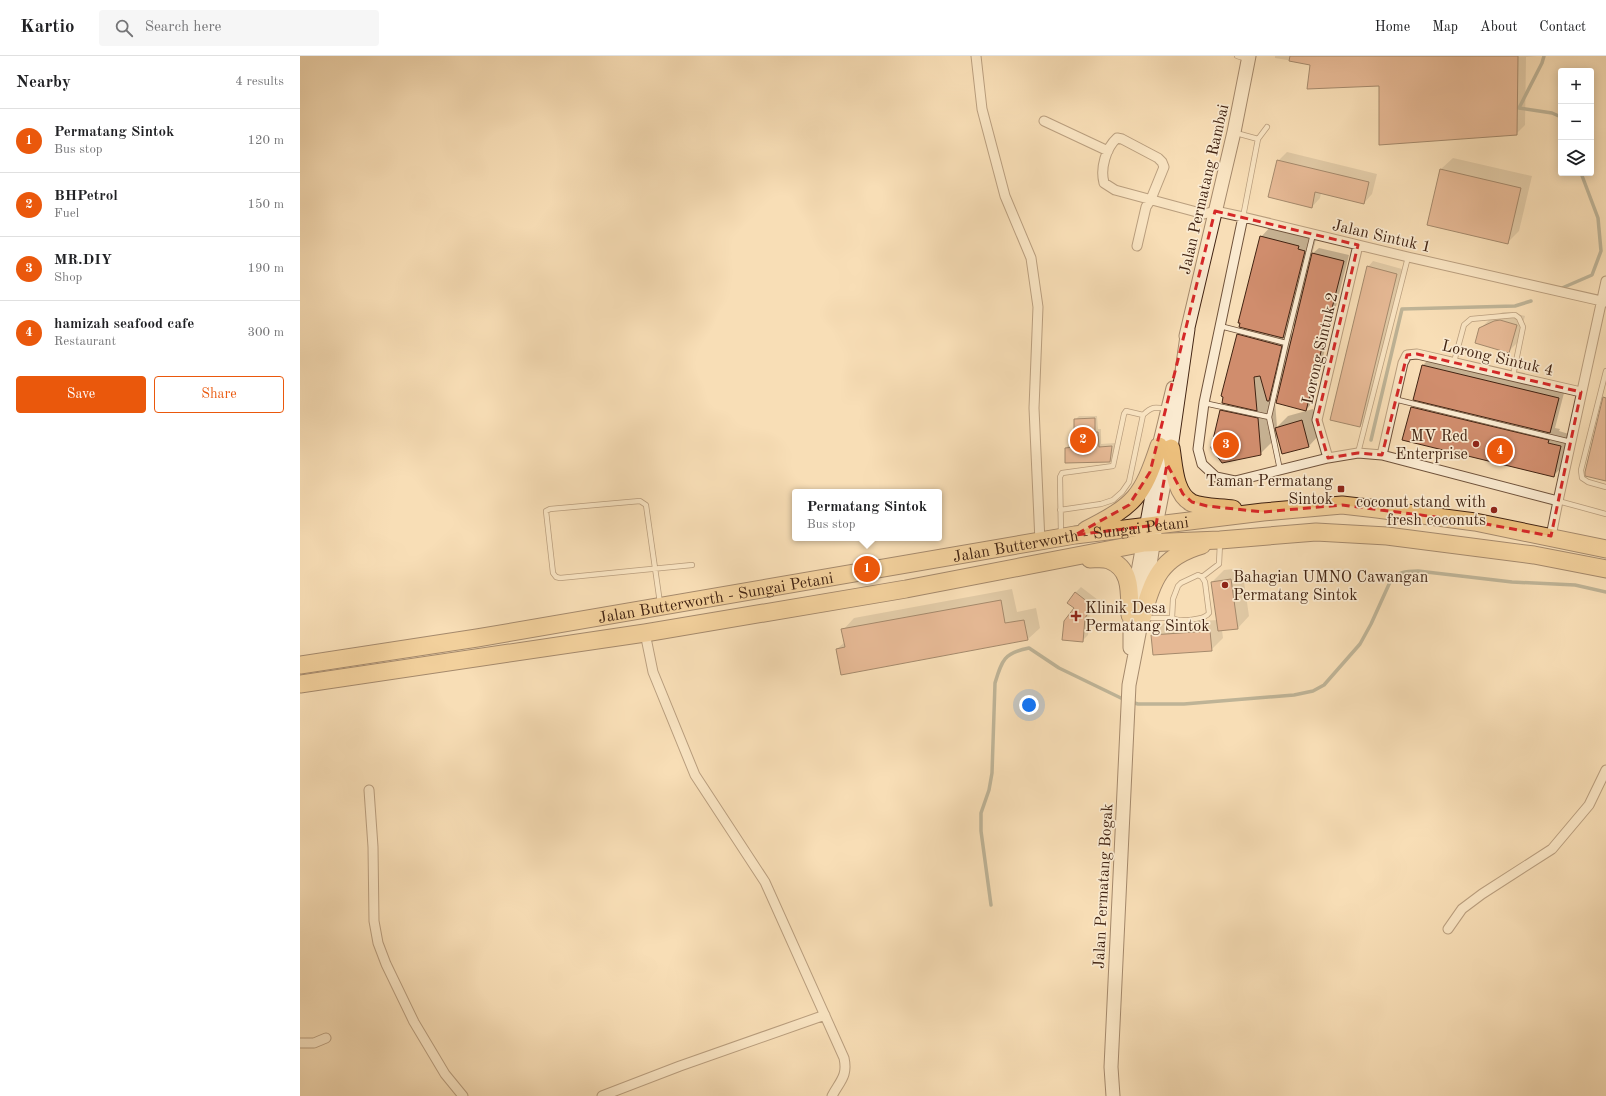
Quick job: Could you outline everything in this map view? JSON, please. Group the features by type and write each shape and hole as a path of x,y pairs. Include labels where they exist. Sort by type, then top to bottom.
{"highway":[{"path":"1165,447 1177,483 1183,494 1192,502 1207,506 1263,512"},
{"path":"1068,537 1112,517 1129,505 1141,490 1165,447"},
{"name":"Jalan Butterworth - Sungai Petani","path":"300,666 476,638 660,599 1068,537 1263,512 1342,505 1475,522 1551,536 1606,549"},
{"name":"Jalan Butterworth - Sungai Petani","path":"300,684 646,640 1063,558 1148,543 1220,540 1316,532 1387,536 1534,554 1606,569"},
{"path":"1136,617 1160,570 1174,557 1188,549 1220,540"},
{"path":"1063,558 1108,559 1117,565 1125,572 1129,582 1136,617"}],"street":[{"path":"976,56 982,109 1005,196 1031,258 1038,307 1034,408 1040,542"},
{"name":"Jalan Permatang Rambai","path":"1165,447 1167,409 1188,329 1234,132 1245,57"},
{"path":"1044,121 1108,151"},
{"name":"Jalan Sintuk 1","path":"1137,246 1146,207 1151,199 1164,167 1158,158 1122,138 1117,138 1108,151 1102,170 1104,183 1115,190 1151,199 1204,214 1215,211 1243,217 1408,257 1604,301"},
{"path":"1243,217 1204,403 1198,450 1202,464 1216,477 1235,480 1328,458 1358,453 1382,455 1558,501"},
{"name":"Lorong Sintuk 2","path":"1328,458 1317,420 1358,245"},
{"path":"1551,536 1581,392 1604,301 1606,281"},
{"name":"Jalan Permatang Rambai","path":"1148,543 1188,329"},
{"name":"Lorong Sintuk 4","path":"1394,399 1403,363 1407,355 1417,354 1581,392"},
{"path":"1382,455 1394,399"},
{"name":"Jalan Permatang Bogak","path":"1113,1096 1111,1067 1127,709 1136,617 1148,543"},
{"path":"646,640 653,672 694,775 764,882 844,1058 846,1067 844,1078 832,1096"},
{"path":"1448,929 1462,909 1482,894 1552,849 1574,825 1589,805 1606,770"},
{"path":"369,790 373,846 374,921 378,943 386,964 414,1022 445,1074 463,1096"},
{"path":"602,1096 680,1066 825,1015"},
{"path":"300,1044 314,1043 326,1038"}],"lane":[{"path":"1243,217 1258,139 1267,127"},
{"path":"1234,132 1258,139"},
{"path":"1280,470 1269,418 1313,234"},
{"path":"1358,453 1408,257"},
{"path":"1454,362 1464,325 1467,321 1471,318 1515,315 1519,318 1523,327 1513,376"},
{"path":"1220,326 1286,343"},
{"path":"1606,372 1581,470 1582,478 1588,482 1606,487"},
{"path":"1394,399 1571,442"},
{"path":"1204,403 1269,418"},
{"path":"1060,510 1102,504 1113,500 1122,492 1129,482 1143,415 1149,409 1155,407 1167,409"},
{"path":"1068,537 1060,510 1060,477 1062,473 1113,466 1124,414 1126,411 1130,411 1143,415"},
{"path":"660,599 656,577 655,569 646,505 644,503 640,501 550,508 546,511 553,573 556,577 560,578 655,569 692,565"},
{"path":"1558,501 1606,514"},
{"path":"1202,577 1219,564 1220,540"},
{"path":"1136,617 1172,618 1179,620 1207,616 1209,613 1205,582 1202,577 1198,575 1181,582 1178,586 1173,599 1172,618"}],"highlighted area":[{"path":"1215,211 1358,245 1317,420 1328,458 1358,453 1382,455 1407,355 1417,354 1581,392 1551,536 1475,522 1342,505 1263,512 1207,506 1192,502 1183,494 1167,464 1156,525 1075,535 1129,505 1150,472"}],"building":[{"path":"1290,56 1518,56 1517,135 1379,145 1379,86 1307,89 1310,65 1289,61"},
{"path":"1277,160 1369,182 1364,204 1315,192 1312,208 1268,197"},
{"path":"1440,169 1521,188 1508,244 1427,225"},
{"path":"1260,236 1299,246 1298,249 1305,251 1283,338 1239,327 1240,323 1238,323"},
{"path":"1312,253 1344,261 1306,411 1276,403"},
{"path":"1367,266 1397,274 1360,427 1330,420"},
{"path":"1500,320 1517,325 1509,353 1475,343 1479,328 1494,321"},
{"path":"1237,334 1282,346 1269,401 1267,401 1260,376 1254,377 1257,411 1222,403 1223,397 1221,396"},
{"path":"1422,365 1559,398 1550,433 1413,400"},
{"path":"1603,397 1606,398 1606,481 1585,476"},
{"path":"1411,407 1549,440 1548,443 1561,446 1554,477 1402,440"},
{"path":"1220,410 1258,418 1261,455 1222,463 1211,448"},
{"path":"1095,418 1095,432 1098,432 1099,447 1112,446 1110,462 1065,463 1065,448 1074,447 1074,419"},
{"path":"1302,420 1309,447 1282,454 1275,428"},
{"path":"1231,579 1238,629 1218,631 1211,582"},
{"path":"1075,592 1093,606 1085,618 1083,642 1062,640 1064,621 1074,608 1067,603"},
{"path":"1001,600 1005,623 1024,620 1028,640 841,675 836,649 845,647 841,629"},
{"path":"1210,631 1212,651 1153,655 1151,635"}],"waterway":[{"path":"1544,56 1542,63 1519,108 1552,113 1558,116"},
{"path":"1562,288 1592,275 1601,251 1598,218 1582,176"},
{"path":"1371,440 1402,309 1515,306 1531,301"},
{"path":"1131,702 1138,704 1184,704 1294,695 1313,691 1324,685 1360,644 1390,582 1399,574 1406,572 1418,571 1512,582 1575,585 1606,592"},
{"path":"991,905 981,831 981,813 989,790 992,773 995,683 1002,663 1014,652 1029,648 1059,668 1125,700"}],"place":[{"name":"BHPetrol","path":"1083,440"},
{"name":"MV Red Enterprise","path":"1476,444"},
{"name":"MR.DIY","path":"1226,445"},
{"name":"hamizah seafood cafe","path":"1500,451"},
{"name":"Taman Permatang Sintok","path":"1341,489"},
{"name":"coconut stand with fresh coconuts","path":"1494,510"},
{"name":"Permatang Sintok","path":"867,569"},
{"name":"Bahagian UMNO Cawangan Permatang Sintok","path":"1225,585"},
{"name":"Klinik Desa Permatang Sintok","path":"1076,616"}]}
